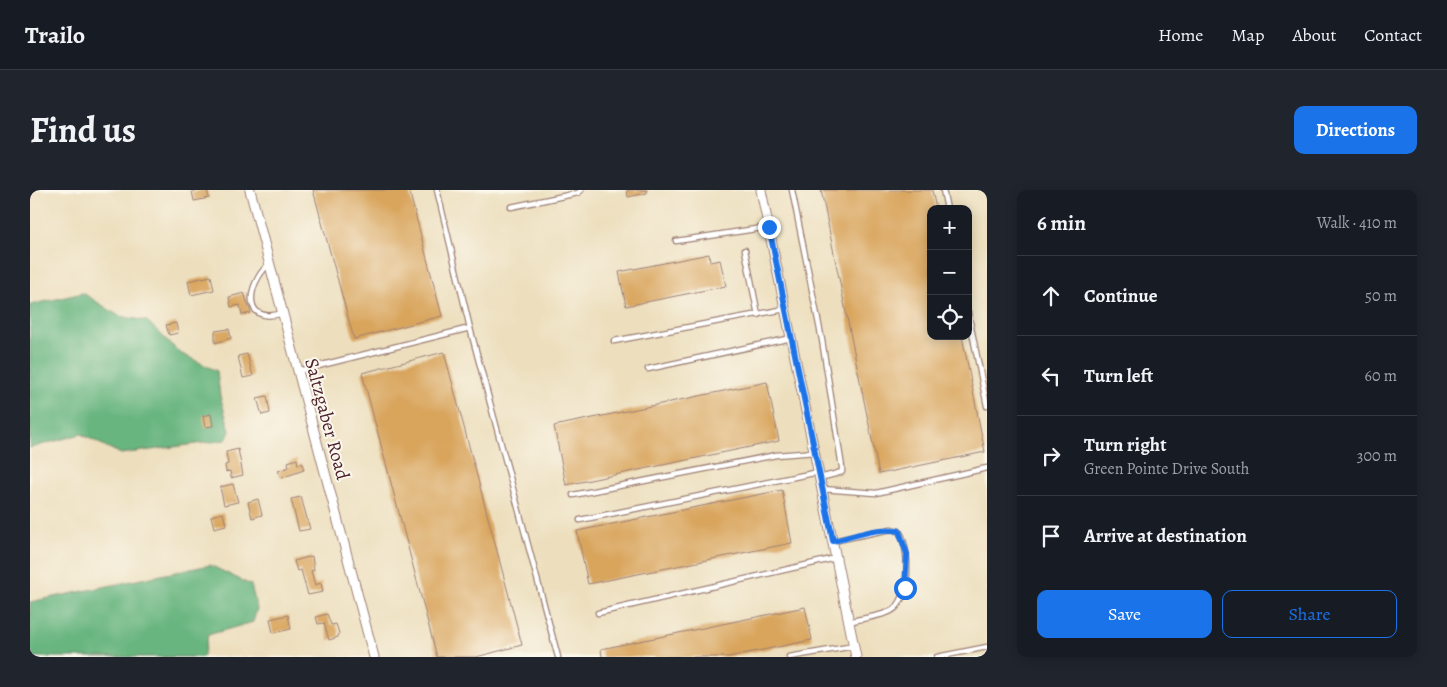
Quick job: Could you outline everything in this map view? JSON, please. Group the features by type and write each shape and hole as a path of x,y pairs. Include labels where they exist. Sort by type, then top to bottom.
{"street":[{"name":"Saltzgaber Road","path":"250,190 374,657"},
{"path":"761,190 856,657"}],"lane":[{"path":"438,190 470,328 558,657"},
{"path":"511,207 578,193 581,190"},
{"path":"580,520 842,472 822,340 792,190"},
{"path":"943,190 946,205"},
{"path":"676,241 769,227"},
{"path":"746,250 758,315"},
{"path":"270,263 258,277 251,291 251,300 257,311 266,316 283,313"},
{"path":"614,341 786,310"},
{"path":"298,371 470,328"},
{"path":"972,332 987,406"},
{"path":"648,369 791,338"},
{"path":"573,496 776,455 814,452"},
{"path":"822,489 876,493 987,468"},
{"path":"833,541 891,529 899,531 907,554 905,588 899,604 892,611 849,622"},
{"path":"598,613 836,558"},
{"path":"789,657 854,646"},
{"path":"937,657 987,647"}],"green space":[{"path":"83,293 119,316 147,321 180,353 217,371 220,396 230,431 226,440 121,454 81,434 30,448 30,305"},
{"path":"210,565 251,585 257,609 253,622 208,635 203,657 30,657 30,602"}],"building":[{"path":"207,190 209,198 194,201 192,191"},
{"path":"313,190 409,190 442,316 354,339"},
{"path":"627,190 647,190 647,193 628,197"},
{"path":"821,190 932,190 935,205 927,205 927,340 963,340 985,452 879,474"},
{"path":"709,254 710,262 720,260 726,286 626,306 619,272"},
{"path":"211,276 214,290 191,295 188,281"},
{"path":"244,293 251,313 242,315 240,305 231,307 229,297"},
{"path":"176,323 178,333 169,335 166,325"},
{"path":"229,329 231,338 215,343 215,331"},
{"path":"444,352 522,645 476,657 437,657 362,373"},
{"path":"247,354 253,376 243,378 238,356"},
{"path":"767,382 779,441 566,485 554,426"},
{"path":"267,396 270,413 262,415 257,398"},
{"path":"211,414 213,426 205,427 203,416"},
{"path":"238,449 243,475 231,478 230,471 226,472 225,465 228,464 226,452"},
{"path":"297,459 298,465 302,463 304,470 281,478 278,471 289,467 288,462"},
{"path":"233,484 238,502 224,505 220,487"},
{"path":"782,490 792,543 588,584 577,531"},
{"path":"301,497 310,529 299,531 291,499"},
{"path":"258,499 262,515 252,518 248,502"},
{"path":"223,513 226,525 214,528 211,516"},
{"path":"312,556 314,570 311,571 315,585 321,583 323,592 308,595 301,570 297,571 294,561"},
{"path":"805,607 812,640 728,657 602,657 601,649"},
{"path":"327,614 331,625 336,624 339,633 338,637 329,640 324,623 318,624 316,617"},
{"path":"288,615 291,629 273,633 270,619"}],"route":[{"path":"769,227 833,541 881,530 891,529 899,531 907,554 905,588"}]}
